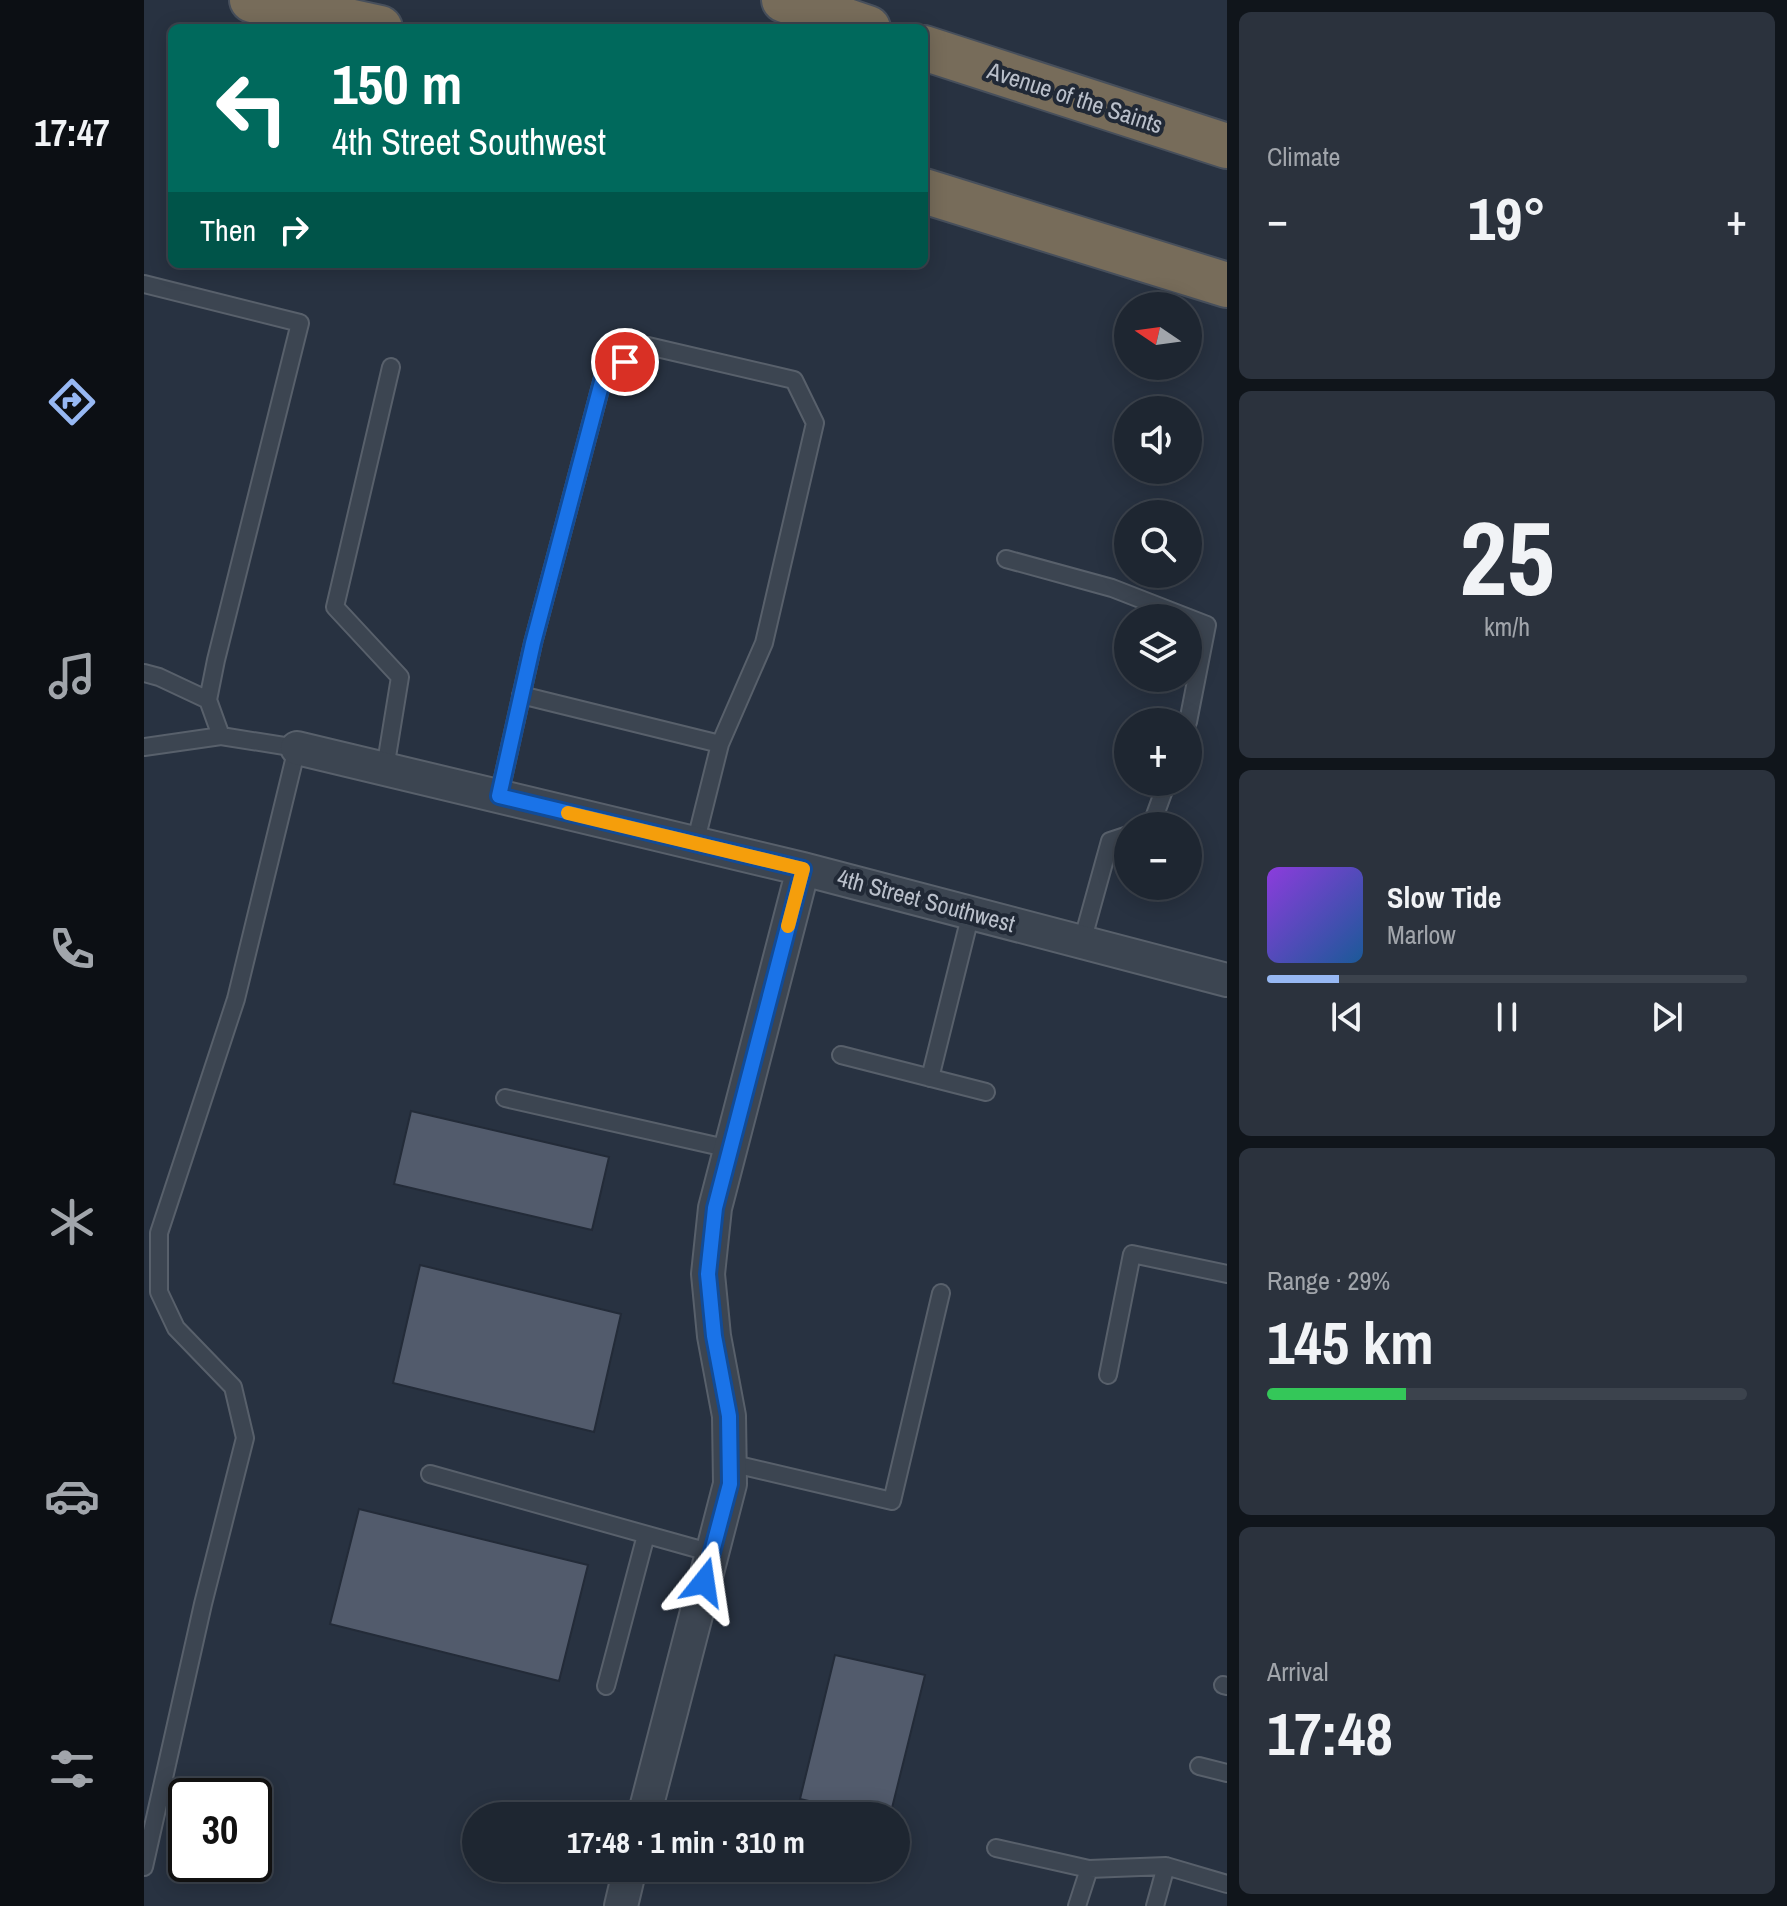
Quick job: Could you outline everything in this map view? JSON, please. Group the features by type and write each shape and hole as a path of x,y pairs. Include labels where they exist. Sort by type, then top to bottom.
{"highway":[{"path":"252,0 362,24"},
{"path":"317,0 391,24"},
{"path":"784,0 852,22"},
{"path":"795,0 852,22"},
{"name":"Avenue of the Saints","path":"928,49 1227,146"},
{"path":"928,192 1227,285"}],"street":[{"name":"4th Street Southwest","path":"297,748 803,869 1227,980"},
{"path":"648,1802 730,1484 729,1416 714,1336 708,1274 715,1208 803,869"},
{"path":"621,1906 627,1882"}],"lane":[{"path":"144,284 300,323 208,700 221,736"},
{"path":"499,796 521,695 603,378 648,346 794,380 815,423 764,643 720,744 695,844"},
{"path":"385,769 400,677 335,607 391,367"},
{"path":"1006,559 1112,588 1207,625 1191,708"},
{"path":"144,673 208,700"},
{"path":"521,695 720,744"},
{"path":"144,747 221,736 297,748 236,999 159,1233 159,1292 176,1328 233,1387 245,1438 203,1604 144,1867"},
{"path":"1082,942 1110,841 1114,840"},
{"path":"930,1078 971,913"},
{"path":"841,1055 986,1092"},
{"path":"505,1098 730,1149"},
{"path":"1108,1375 1132,1254 1227,1274"},
{"path":"730,1463 892,1501 941,1293"},
{"path":"430,1474 712,1553"},
{"path":"606,1686 646,1535"},
{"path":"1199,1766 1227,1773"},
{"path":"996,1848 1089,1869 1166,1866 1227,1884"},
{"path":"1155,1906 1166,1866"},
{"path":"1077,1906 1089,1869"}],"building":[{"path":"411,1111 609,1157 592,1230 394,1184"},
{"path":"420,1265 621,1314 594,1432 393,1383"},
{"path":"359,1509 588,1565 559,1681 330,1624"},
{"path":"835,1655 925,1675 893,1802 813,1802 800,1799"}],"slow traffic":[{"path":"568,813 803,869 788,926"}],"route":[{"path":"625,362 603,378 533,643 499,796 803,869 715,1208 708,1274 714,1336 729,1416 730,1484 704,1582"}]}
